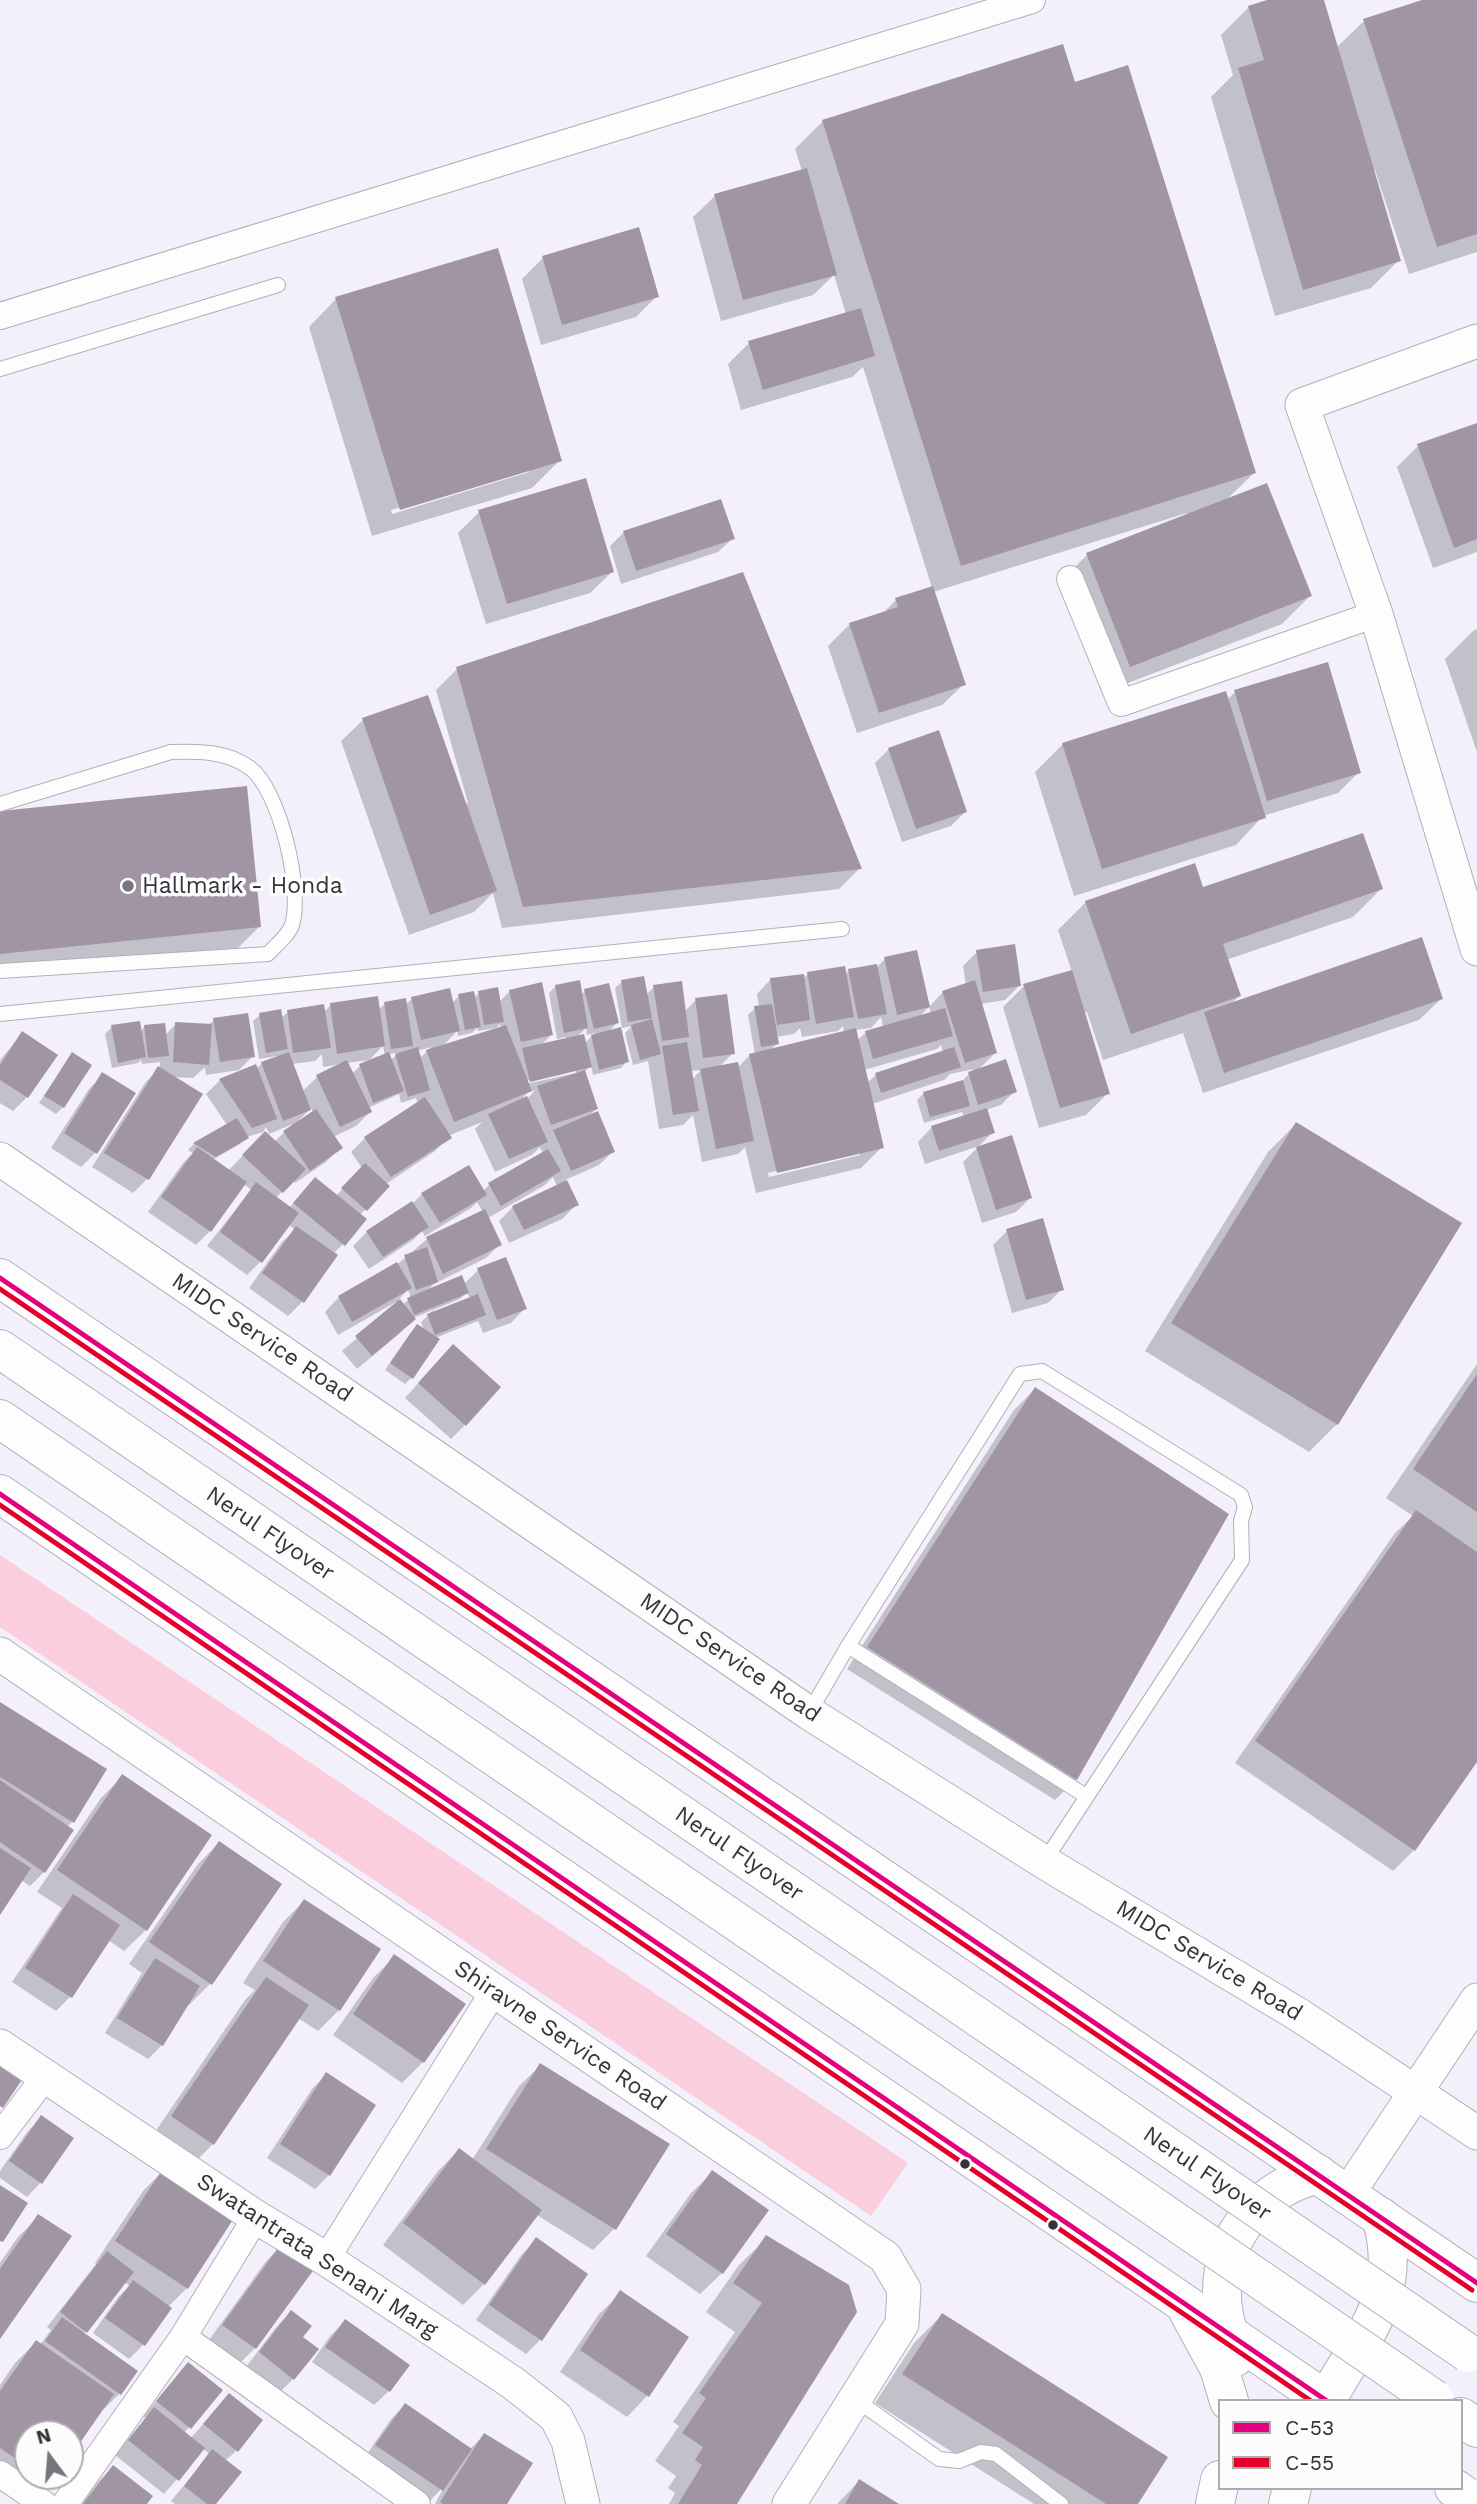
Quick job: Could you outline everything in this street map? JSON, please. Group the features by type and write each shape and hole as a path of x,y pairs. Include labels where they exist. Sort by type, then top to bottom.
{"main road":[{"path":"0,1278 1477,2283"},
{"name":"Nerul Flyover","path":"0,1349 1473,2356"},
{"path":"0,1419 1435,2399"},
{"path":"0,1494 1323,2399"},
{"path":"1235,2399 1235,2360 1224,2316 1222,2295 1223,2274 1237,2234 1248,2216 1264,2201 1301,2179 1333,2185"},
{"path":"1327,2399 1383,2300 1388,2280 1387,2237 1381,2217"},
{"path":"1183,2303 1219,2368 1228,2399"},
{"path":"1295,2379 1330,2366 1362,2338"},
{"path":"1457,2490 1477,2504"}],"street":[{"path":"0,316 1032,0"},
{"path":"1477,341 1302,405 1376,614 1477,949"},
{"path":"1070,579 1121,704 1376,614"},
{"name":"MIDC Service Road","path":"0,1159 809,1713 1044,1862 1299,2015 1477,2133"},
{"name":"Shiravne Service Road","path":"0,1654 885,2257 904,2289 902,2324 789,2504"},
{"path":"326,2259 494,1991"},
{"path":"1333,2185 1416,2092 1477,2000"},
{"name":"Swatantrata Senani Marg","path":"0,2046 256,2217 326,2259 513,2383 556,2417 568,2441 583,2504"},
{"path":"0,2136 45,2077"},
{"path":"65,2504 183,2337 256,2217"},
{"path":"183,2337 417,2504"},
{"path":"0,2474 44,2504"}],"lane":[{"path":"0,369 278,285"},
{"path":"0,804 171,752 194,751 225,755 251,768 270,793 288,846 296,890 292,928 268,954 0,971"},
{"path":"0,1014 842,929"},
{"path":"809,1713 848,1646 1020,1374 1042,1371 1241,1495 1245,1507 1241,1521 1242,1560 1044,1862"},
{"path":"848,1646 1086,1796"},
{"path":"855,2399 939,2459 959,2461 981,2452 996,2454 1061,2504"}],"shaded area":[{"path":"0,1555 908,2163 871,2216 0,1627"}],"building":[{"path":"1267,0 1324,0 1401,261 1303,290 1238,68 1264,60 1248,6"},
{"path":"1422,0 1477,0 1477,234 1437,247 1363,19"},
{"path":"1063,44 1075,82 1128,65 1256,473 961,566 822,120"},
{"path":"807,168 837,275 743,300 714,194"},
{"path":"639,227 659,297 562,325 542,256"},
{"path":"498,248 562,461 400,510 335,297"},
{"path":"861,308 875,356 763,390 748,341"},
{"path":"1477,423 1477,539 1454,548 1417,444"},
{"path":"586,478 614,572 507,604 478,510"},
{"path":"1267,483 1312,596 1130,667 1086,553"},
{"path":"721,499 735,539 636,571 623,531"},
{"path":"743,572 862,869 523,907 456,667"},
{"path":"933,586 966,685 879,713 849,623 898,607 895,598"},
{"path":"1328,662 1361,773 1267,801 1234,690"},
{"path":"1226,691 1266,818 1102,869 1062,743"},
{"path":"428,695 497,891 430,915 362,718"},
{"path":"939,730 967,812 916,829 888,748"},
{"name":"Hallmark - Honda","path":"247,786 261,927 0,954 0,811"},
{"path":"1363,833 1383,889 1223,944 1241,996 1131,1034 1085,901 1195,863 1203,887"},
{"path":"1422,937 1443,999 1224,1073 1204,1012"},
{"path":"1015,944 1021,986 983,992 976,950"},
{"path":"917,950 930,1007 897,1015 884,957"},
{"path":"877,964 887,1014 858,1019 848,969"},
{"path":"845,966 854,1017 816,1024 807,972"},
{"path":"1072,970 1110,1094 1060,1108 1023,984"},
{"path":"804,974 810,1020 777,1025 770,978"},
{"path":"644,976 652,1018 628,1022 621,980"},
{"path":"580,980 588,1028 564,1033 555,985"},
{"path":"975,980 997,1053 965,1063 942,991"},
{"path":"682,981 689,1037 662,1041 653,985"},
{"path":"542,982 553,1035 521,1042 509,990"},
{"path":"609,983 619,1023 594,1029 584,989"},
{"path":"498,987 504,1022 484,1025 478,991"},
{"path":"450,988 460,1031 421,1040 411,997"},
{"path":"474,991 481,1027 465,1030 458,994"},
{"path":"727,994 735,1054 703,1058 695,998"},
{"path":"378,996 385,1046 337,1054 330,1003"},
{"path":"406,998 413,1046 391,1049 384,1002"},
{"path":"324,1004 331,1048 293,1053 287,1010"},
{"path":"772,1004 779,1044 761,1047 754,1006"},
{"path":"945,1008 953,1036 873,1059 865,1031"},
{"path":"281,1009 288,1049 266,1053 259,1013"},
{"path":"248,1013 255,1057 220,1062 213,1018"},
{"path":"652,1019 661,1054 640,1060 631,1025"},
{"path":"140,1021 146,1057 118,1063 111,1025"},
{"path":"175,1022 212,1024 209,1065 173,1062"},
{"path":"165,1023 169,1056 148,1058 144,1025"},
{"path":"506,1025 532,1091 454,1122 426,1050"},
{"path":"621,1027 629,1062 599,1070 591,1035"},
{"path":"856,1028 884,1148 777,1173 749,1054"},
{"path":"22,1031 58,1055 28,1098 0,1080 0,1065"},
{"path":"584,1034 592,1067 530,1082 522,1048"},
{"path":"687,1042 699,1111 673,1115 662,1046"},
{"path":"418,1047 430,1090 408,1097 395,1054"},
{"path":"954,1047 961,1067 881,1093 875,1073"},
{"path":"72,1052 92,1065 64,1108 44,1096"},
{"path":"289,1052 311,1110 283,1121 261,1062"},
{"path":"389,1052 404,1091 373,1103 359,1064"},
{"path":"1006,1059 1017,1092 978,1105 968,1072"},
{"path":"347,1060 372,1112 340,1127 316,1075"},
{"path":"738,1062 754,1141 716,1149 700,1069"},
{"path":"256,1064 277,1119 252,1128 219,1079"},
{"path":"158,1066 203,1094 149,1180 104,1153"},
{"path":"585,1070 598,1109 551,1125 537,1086"},
{"path":"102,1072 136,1093 97,1154 64,1133"},
{"path":"963,1080 970,1106 930,1117 923,1092"},
{"path":"527,1096 548,1142 509,1159 488,1114"},
{"path":"425,1097 452,1138 391,1177 364,1137"},
{"path":"987,1108 995,1133 939,1151 931,1126"},
{"path":"316,1109 343,1148 310,1171 283,1131"},
{"path":"598,1111 615,1152 571,1171 553,1130"},
{"path":"237,1118 249,1138 216,1157 193,1143"},
{"path":"1296,1122 1462,1223 1338,1425 1171,1323"},
{"path":"265,1131 306,1169 283,1193 242,1155"},
{"path":"1012,1135 1032,1198 996,1210 976,1147"},
{"path":"197,1147 247,1182 211,1232 161,1197"},
{"path":"548,1149 561,1171 501,1206 488,1183"},
{"path":"365,1163 390,1186 367,1211 341,1188"},
{"path":"469,1165 487,1195 440,1223 421,1193"},
{"path":"315,1177 367,1219 345,1246 293,1203"},
{"path":"567,1180 579,1205 524,1230 512,1206"},
{"path":"256,1182 299,1213 262,1263 220,1232"},
{"path":"412,1201 429,1227 383,1257 366,1231"},
{"path":"485,1209 502,1245 443,1274 426,1237"},
{"path":"1043,1218 1064,1290 1026,1300 1006,1229"},
{"path":"296,1226 338,1255 304,1303 262,1273"},
{"path":"427,1247 438,1282 416,1290 404,1255"},
{"path":"506,1257 527,1309 497,1320 477,1268"},
{"path":"397,1262 412,1288 352,1322 338,1296"},
{"path":"462,1275 469,1293 414,1315 407,1298"},
{"path":"478,1294 486,1315 435,1335 427,1314"},
{"path":"400,1299 416,1319 372,1356 355,1336"},
{"path":"417,1324 440,1339 413,1379 390,1363"},
{"path":"453,1344 501,1387 466,1426 418,1383"},
{"path":"1477,1374 1477,1512 1413,1469"},
{"path":"1035,1387 1229,1514 1077,1780 867,1647"},
{"path":"1416,1510 1477,1552 1477,1762 1415,1851 1255,1741"},
{"path":"0,1702 107,1769 74,1823 0,1777"},
{"path":"122,1774 212,1835 147,1931 57,1870"},
{"path":"0,1780 74,1830 45,1873 0,1842"},
{"path":"219,1841 282,1884 212,1985 149,1942"},
{"path":"0,1848 31,1868 0,1915"},
{"path":"73,1894 120,1925 72,1998 25,1968"},
{"path":"304,1899 381,1949 340,2011 263,1961"},
{"path":"394,1954 466,2004 424,2063 353,2014"},
{"path":"155,1958 200,1986 163,2046 117,2018"},
{"path":"266,1977 309,2005 214,2145 171,2116"},
{"path":"0,2059 25,2075 3,2108 0,2106"},
{"path":"540,2063 670,2144 616,2230 486,2149"},
{"path":"326,2072 376,2105 330,2176 280,2144"},
{"path":"41,2115 74,2138 42,2184 9,2161"},
{"path":"459,2148 542,2210 485,2285 403,2223"},
{"path":"164,2167 236,2215 188,2289 115,2241"},
{"path":"712,2170 769,2210 723,2274 666,2234"},
{"path":"0,2185 28,2203 3,2242 0,2241"},
{"path":"38,2214 72,2236 0,2339 0,2269"},
{"path":"766,2235 849,2285 857,2312 737,2504 678,2504 702,2465 695,2460 703,2447 682,2433 706,2398 699,2393 762,2303 733,2283"},
{"path":"536,2237 588,2274 542,2341 489,2305"},
{"path":"281,2244 315,2268 256,2349 222,2325"},
{"path":"107,2251 134,2272 87,2333 60,2312"},
{"path":"133,2280 172,2308 145,2346 105,2318"},
{"path":"620,2290 689,2337 649,2397 580,2350"},
{"path":"291,2310 312,2326 303,2337 319,2349 294,2380 259,2352"},
{"path":"942,2313 1168,2457 1138,2504 1106,2504 902,2374"},
{"path":"62,2317 138,2371 121,2395 45,2341"},
{"path":"345,2319 410,2365 390,2392 325,2347"},
{"path":"36,2340 114,2394 84,2437 84,2420 14,2420 14,2458 0,2448 0,2391"},
{"path":"188,2362 223,2390 191,2429 156,2401"},
{"path":"229,2393 263,2420 238,2452 203,2424"},
{"path":"405,2403 472,2449 443,2491 375,2445"},
{"path":"154,2407 205,2448 179,2481 128,2440"},
{"path":"484,2433 533,2463 507,2504 443,2504 440,2502"},
{"path":"212,2449 242,2472 216,2504 207,2504 184,2486"},
{"path":"113,2465 153,2496 147,2504 83,2504"},
{"path":"859,2479 899,2504 845,2504"}],"transit line":[{"name":"C-53","path":"0,1278 1477,2283"},
{"name":"C-55","path":"0,1289 1472,2290"},
{"name":"C-53","path":"0,1494 1324,2399"},
{"name":"C-55","path":"0,1505 1308,2399"}],"place":[{"name":"Hallmark - Honda","path":"128,886"}]}
